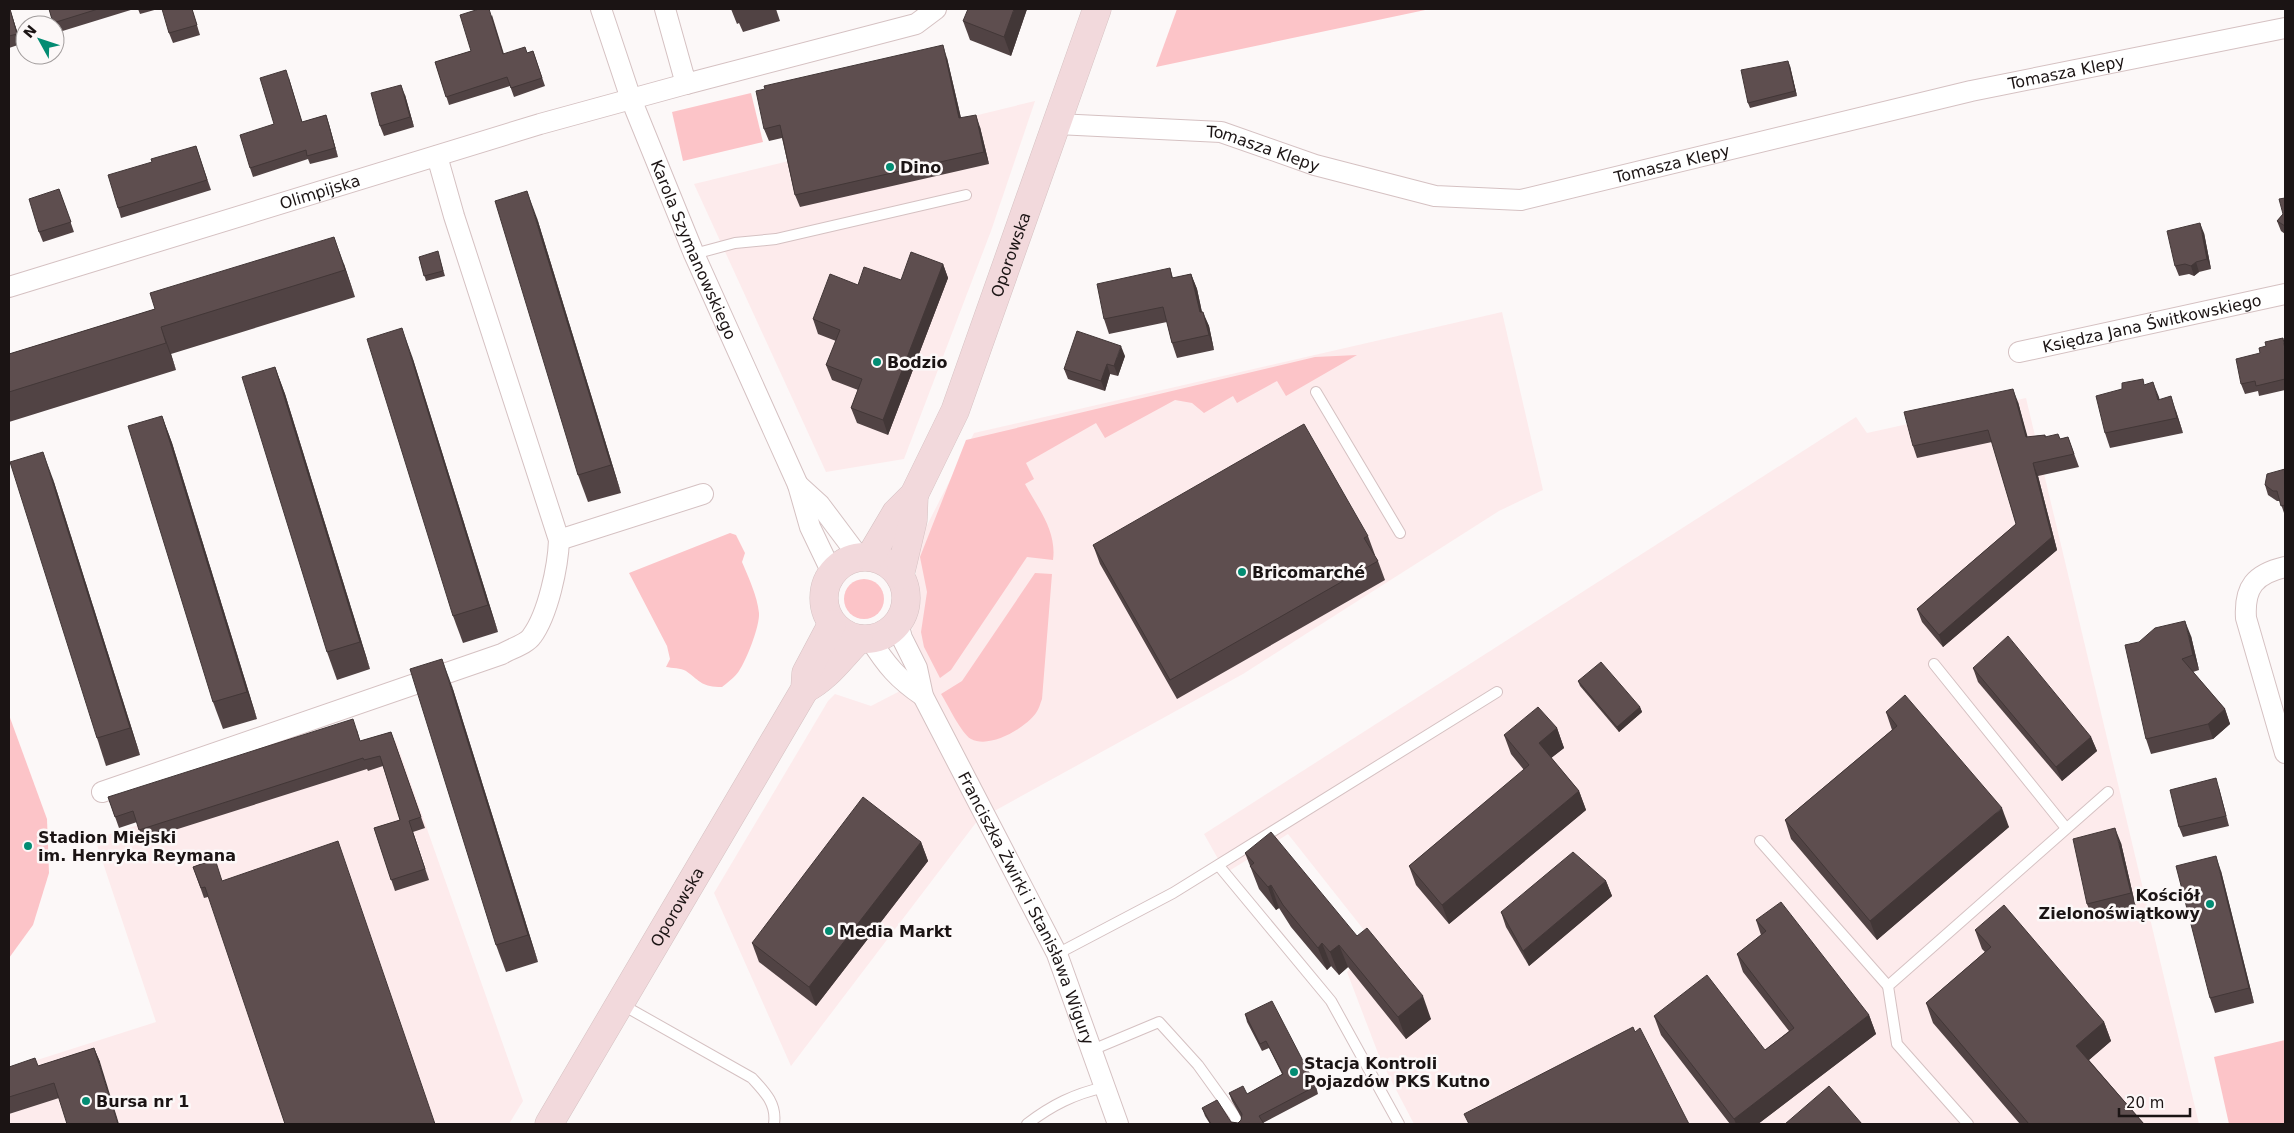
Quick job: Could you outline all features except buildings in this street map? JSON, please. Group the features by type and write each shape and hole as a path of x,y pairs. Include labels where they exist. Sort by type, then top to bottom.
{"street":[{"name":"Karola Szymanowskiego","path":"601,9 631,99 694,254 798,485 810,527 832,573"},
{"path":"665,9 686,84"},
{"name":"Olimpijska","path":"9,287 540,124 916,24 936,9"},
{"name":"Oporowska","path":"865,557 896,513 914,495 955,411 1096,9"},
{"name":"Tomasza Klepy","path":"1057,124 1221,132 1315,165 1435,196 1521,200 1971,92 2285,28"},
{"path":"102,792 502,654 531,638 549,598 558,559 559,540 454,216 437,156"},
{"name":"Księdza Jana Świtkowskiego","path":"2019,352 2285,294"},
{"name":"Karola Szymanowskiego","path":"798,485 820,504 865,557"},
{"path":"559,540 703,494"},
{"name":"Oporowska","path":"900,576 913,520 914,495"},
{"path":"865,557 887,563 900,576 904,583 906,600 898,623 886,634 864,639 841,632 832,624 825,610 824,594 827,580 841,564 865,557"},
{"path":"2285,566 2267,571 2254,582 2245,600 2246,618 2285,753"},
{"name":"Franciszka Żwirki i Stanisława Wigury","path":"898,623 902,638 917,668 923,696 1057,954 1118,1124"},
{"name":"Oporowska","path":"548,1124 805,689 806,673 832,624"},
{"path":"864,639 901,682 923,696"},
{"name":"Oporowska","path":"805,689 819,682 864,639"}],"lane":[{"path":"694,254 736,243 776,239 966,195"},
{"path":"1316,392 1400,533"},
{"path":"1934,664 2066,828"},
{"path":"1057,954 1173,893 1219,866 1497,692"},
{"path":"1888,986 2108,792"},
{"path":"1760,841 1888,986 1897,1044 1968,1124"},
{"path":"1219,866 1331,1001 1399,1124"},
{"path":"621,1003 752,1078 766,1092 772,1103 775,1117 774,1124"},
{"path":"1092,1050 1159,1022 1198,1065 1234,1115 1238,1124"},
{"path":"1027,1124 1049,1107 1084,1092 1105,1087"}],"shaded area":[{"path":"1177,9 1430,9 1156,67"},
{"path":"751,93 763,142 683,161 672,112"},
{"path":"1035,101 991,231 904,459 826,472 694,184"},
{"path":"1502,312 1543,490 1499,511 1243,674 978,820 791,1066 714,893 828,701 835,694 871,706 929,676 912,632 918,543 974,433"},
{"path":"1357,355 1286,396 1277,381 1237,403 1233,396 1204,413 1192,403 1175,400 1105,438 1096,423 1026,463 1034,479 1025,484 1041,511 1049,530 1052,539 1053,560 1027,557 951,670 940,678 924,647 921,632 927,592 920,557 966,440 1315,357"},
{"path":"2026,398 2199,1124 1414,1124 1381,1061 1347,972 1375,944 1288,834 1226,873 1204,834 1856,417 1867,433"},
{"path":"730,533 736,535 745,553 742,562 756,600 759,619 752,643 739,671 722,687 715,687 702,683 684,670 666,667 670,659 667,646 629,573"},
{"path":"1035,573 1052,574 1042,699 1031,719 1015,731 1006,736 987,741 971,739 959,725 941,694 962,681"},
{"path":"868,579 875,582 881,588 884,599 883,607 875,616 868,619 860,619 853,616 845,607 844,595 847,588 856,580"},
{"name":"Stadion Miejski im. Henryka Reymana","path":"9,715 47,819 49,873 33,925 9,958"},
{"path":"396,741 523,1101 509,1124 9,1124 9,1069 156,1022 95,839"},
{"path":"2285,1040 2285,1124 2229,1124 2214,1057"}],"place":[{"name":"Dino","path":"890,167"},
{"name":"Bodzio","path":"877,362"},
{"name":"Bricomarché","path":"1242,572"},
{"name":"Stadion Miejski im. Henryka Reymana","path":"28,846"},
{"name":"Kościół Zielonoświątkowy","path":"2210,904"},
{"name":"Media Markt","path":"829,931"},
{"name":"Stacja Kontroli Pojazdów PKS Kutno","path":"1294,1072"},
{"name":"Bursa nr 1","path":"86,1101"}]}
